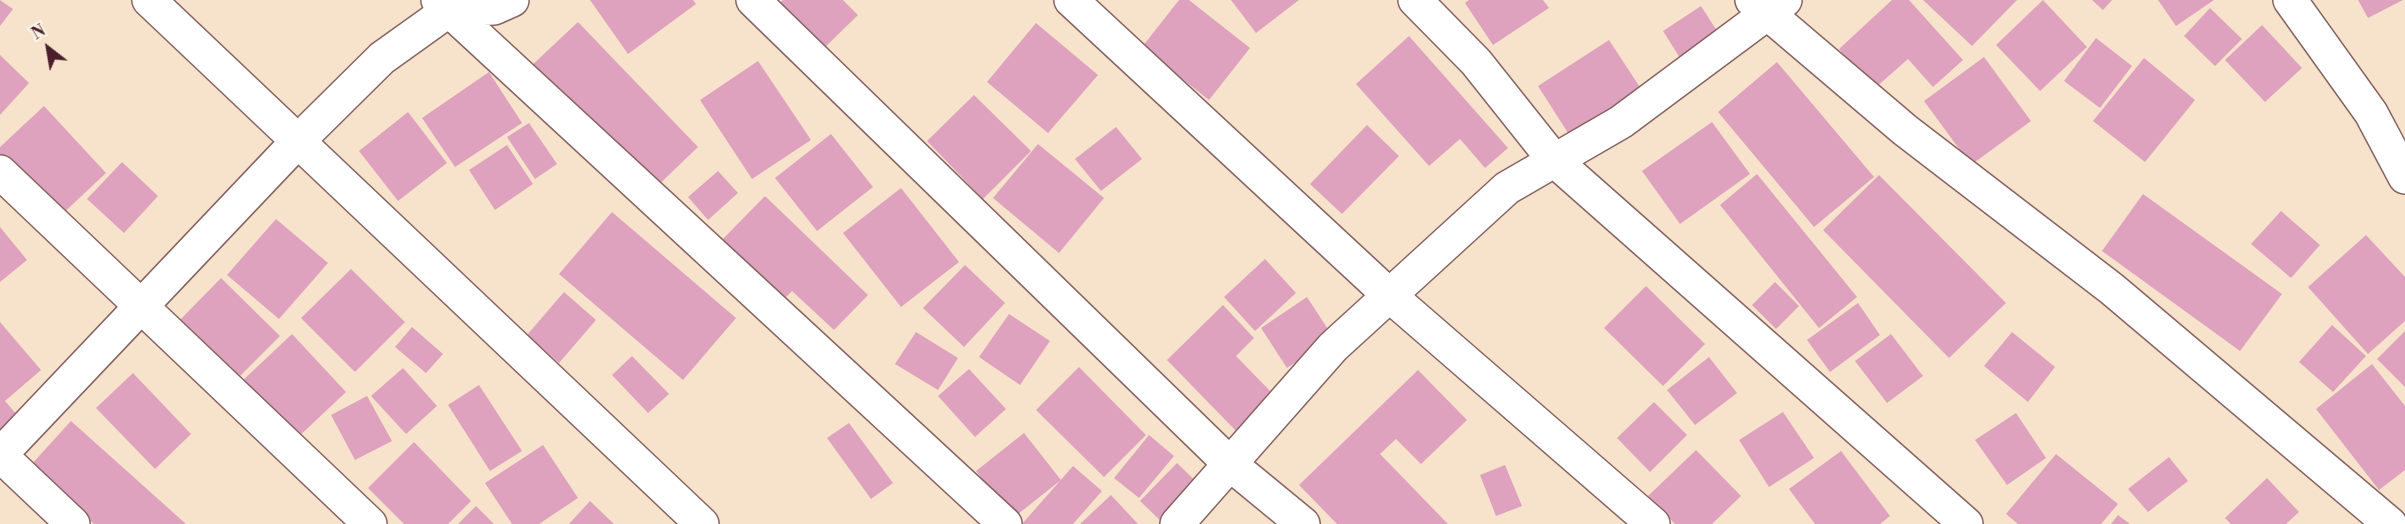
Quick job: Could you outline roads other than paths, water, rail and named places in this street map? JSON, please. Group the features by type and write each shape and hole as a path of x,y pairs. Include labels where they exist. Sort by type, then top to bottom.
{"street":[{"path":"149,0 702,524"},
{"path":"73,524 0,455 297,142 382,58 443,5 494,8 512,0"},
{"path":"753,0 1230,464 1303,524"},
{"path":"1071,0 1389,295 1653,524"},
{"path":"1415,0 1476,62 1554,160 1966,524"},
{"path":"2290,0 2371,113 2405,177"},
{"path":"1177,524 1333,347 1507,188 1621,123 1768,4 1905,130 2112,289 2390,524"},
{"path":"443,5 1005,524"},
{"path":"0,172 370,524"}]}
